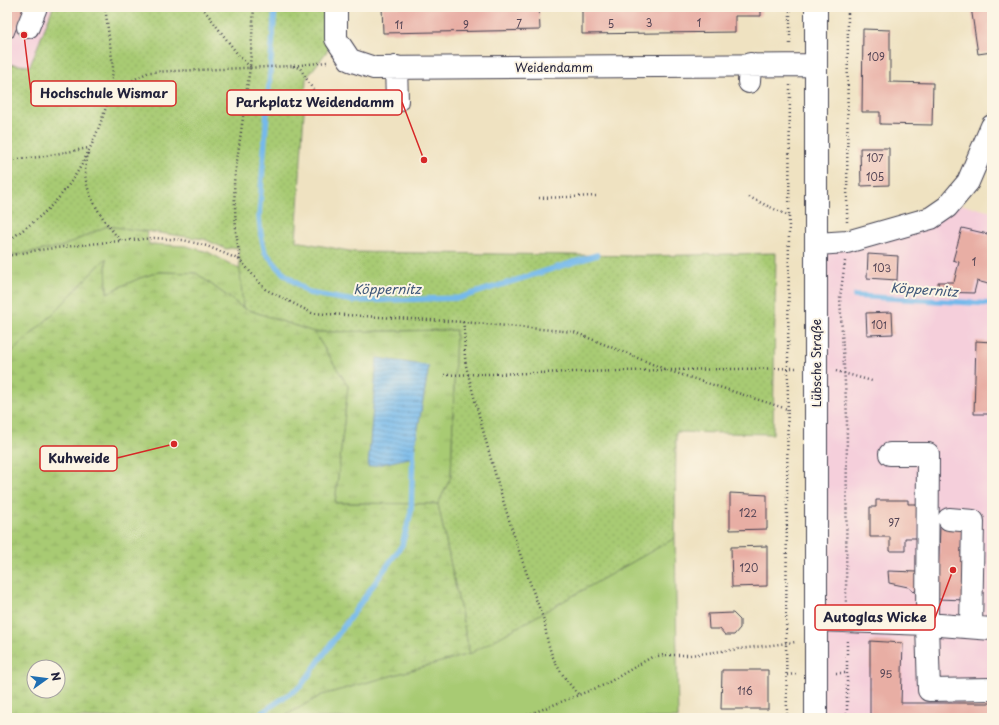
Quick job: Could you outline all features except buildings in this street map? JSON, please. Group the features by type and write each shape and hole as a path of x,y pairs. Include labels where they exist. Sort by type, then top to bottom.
{"street":[{"path":"28,27 36,7"},
{"path":"336,7 336,39 350,60"},
{"name":"Lübsche Straße","path":"816,7 816,718"},
{"name":"Weidendamm","path":"350,60 374,68 396,67 598,75 750,73 790,64 816,65"},
{"path":"396,67 397,101"},
{"path":"817,244 847,242 931,218 947,207 968,182 992,126"},
{"path":"890,454 928,454 927,624 929,690 992,689"},
{"path":"816,620 927,624 982,628 973,521 948,519"}],"path":[{"path":"7,242 40,217 67,188 79,171 89,148 97,135 111,91 113,66 105,7"},
{"path":"202,7 238,56 250,67"},
{"path":"240,260 236,232 234,182 250,67 254,7"},
{"path":"787,718 786,643 790,216 790,7"},
{"path":"847,718 847,417 840,298 847,242 848,7"},
{"path":"111,91 149,72 292,66 350,60"},
{"path":"292,66 300,68 318,98 324,101"},
{"path":"7,160 39,157 89,148"},
{"path":"89,148 85,172 90,194 107,226 121,241"},
{"path":"539,198 596,196"},
{"path":"749,197 790,216"},
{"path":"7,256 46,249 121,241 154,238 183,240 206,246 240,260 266,289 312,313 463,322 574,332 667,370 787,409"},
{"path":"463,322 466,335 466,368 503,501 539,609 545,622 546,634 554,662 569,684 579,695"},
{"path":"444,375 816,367 872,381"},
{"path":"520,718 604,685 652,657 664,655 690,655 786,643 816,642"}],"shaded area":[{"path":"7,7 53,7 30,66 7,64"},
{"path":"963,205 992,212 992,718 816,718 817,244 947,207"}],"green space":[{"path":"53,7 336,7 336,39 306,79 296,241 354,252 643,256 776,253 773,434 676,432 675,538 470,654 438,504 451,477 456,330 314,332 243,308 238,247 226,249 204,239 107,226 61,247 7,256 7,64 30,66"},
{"path":"107,226 146,231 149,244 186,246 208,252 241,270 243,308 196,273 159,272 140,278 107,293 106,258 51,316 7,356 7,256 61,247"},
{"path":"106,258 107,293 140,278 159,272 196,273 243,308 314,332 348,386 335,503 438,504 470,654 322,695 281,718 7,718 7,356 51,316"},
{"path":"456,330 451,477 438,504 335,503 348,386 314,332"},
{"path":"675,538 678,718 281,718 322,695 470,654"}],"water":[{"path":"377,358 429,366 413,457 368,467"}],"waterway":[{"name":"Köppernitz","path":"275,7 259,217 265,252 283,273 309,293 354,301 459,298 597,255"},
{"name":"Köppernitz","path":"855,296 992,304"},
{"path":"254,718 301,686 402,545 411,512 413,450"}],"place":[{"name":"Hochschule Wismar","path":"24,35"},
{"name":"Parkplatz Weidendamm","path":"424,160"},
{"name":"Kuhweide","path":"174,444"},
{"name":"Autoglas Wicke","path":"953,570"}]}
